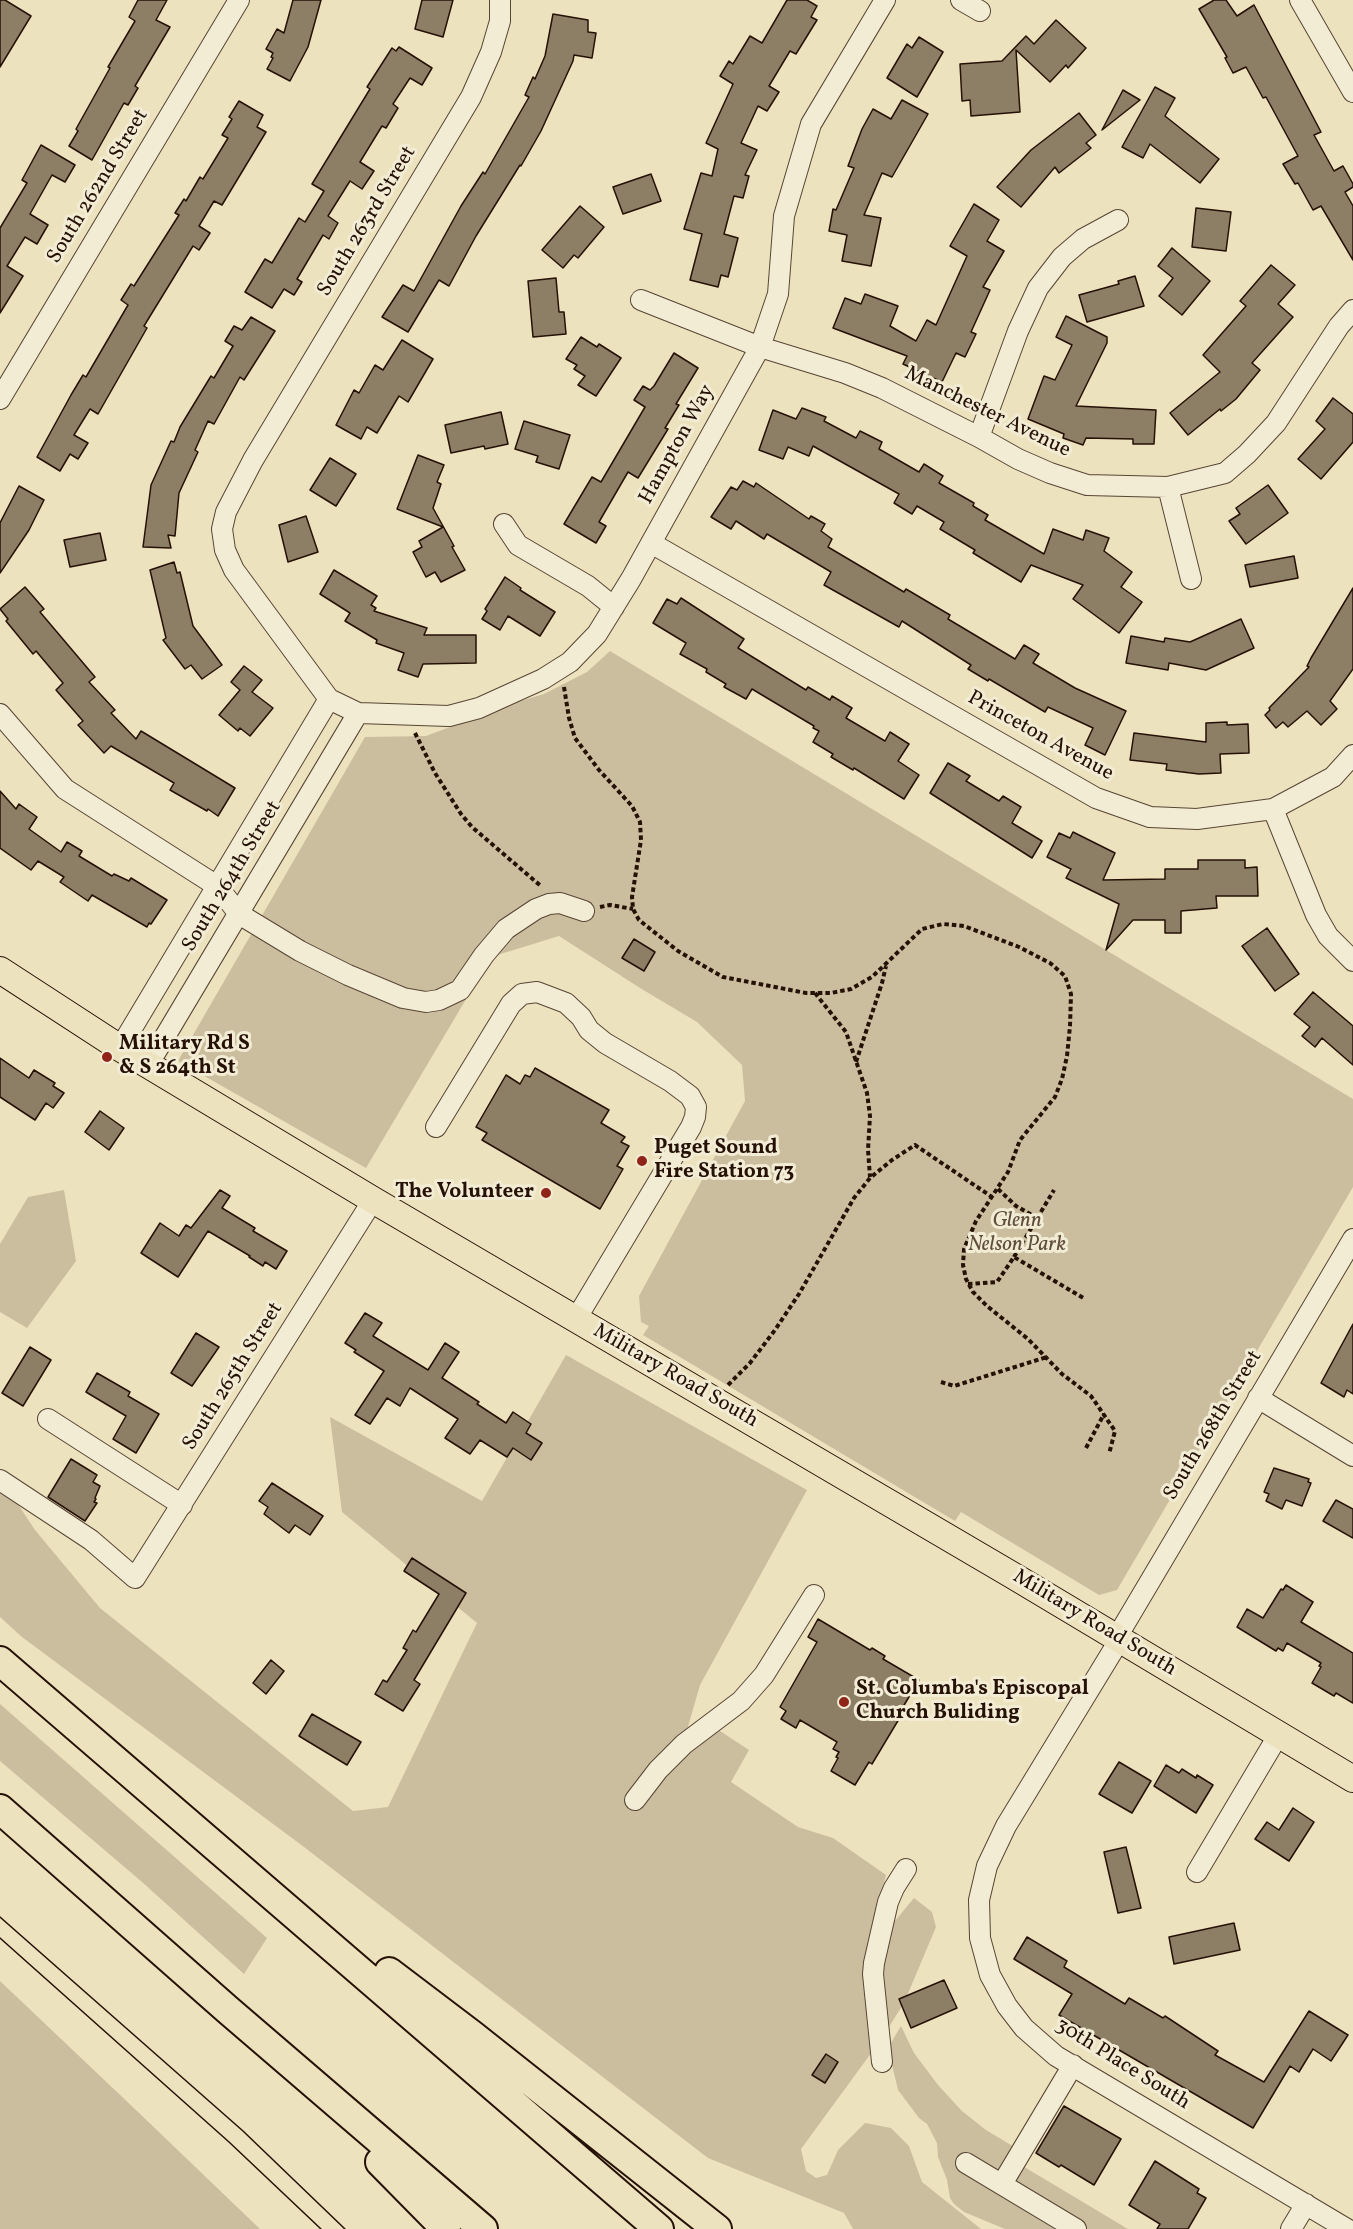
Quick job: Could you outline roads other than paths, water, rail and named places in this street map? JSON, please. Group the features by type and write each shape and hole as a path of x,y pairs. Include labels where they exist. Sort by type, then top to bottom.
{"highway":[{"path":"0,1660 659,2229"},
{"path":"172,1808 472,2036 717,2229"},
{"path":"0,1809 228,2010 483,2229"},
{"path":"228,2010 446,2229"}],"main road":[{"name":"Military Road South","path":"0,970 120,1048 373,1200 1118,1638 1353,1779"}],"street":[{"name":"South 262nd Street","path":"0,399 239,0"},
{"name":"South 263rd Street","path":"329,699 234,570 225,550 222,529 226,512 253,460 471,97 491,52 500,21 500,0"},
{"path":"961,0 980,11"},
{"path":"1300,0 1353,92"},
{"name":"Hampton Way","path":"329,699 358,713 449,716 479,708 543,679 570,662 597,634 651,543 760,347 778,294 784,216 811,124 881,1"},
{"path":"980,437 1018,331 1038,288 1062,257 1083,238 1118,220"},
{"name":"Manchester Avenue","path":"641,300 760,347 873,384 980,437 1018,459 1050,473 1087,485 1168,487 1226,473 1246,454 1276,423 1339,326 1353,310"},
{"path":"1168,487 1191,579"},
{"path":"504,524 518,545 588,586 614,607"},
{"name":"Princeton Avenue","path":"651,543 1096,798 1150,817 1197,819 1273,808 1333,777 1353,755"},
{"name":"South 264th Street","path":"120,1048 329,699"},
{"name":"South 264th Street","path":"148,1065 358,713"},
{"path":"0,714 65,789 217,886 239,914 300,951 392,994 426,1002 439,1000 460,990 506,929 522,917 549,904 560,903 584,911"},
{"path":"1273,808 1316,915 1328,936 1353,961"},
{"path":"436,1127 511,1004 522,994 537,992 566,1003 581,1017 589,1030 605,1043 670,1081 690,1096 696,1107 691,1127 576,1319"},
{"name":"South 265th Street","path":"0,1480 91,1540 135,1578 373,1200"},
{"name":"South 268th Street","path":"987,1866 1006,1826 1353,1239"},
{"path":"1258,1398 1353,1456"},
{"path":"48,1419 182,1505"},
{"path":"634,1800 658,1770 684,1744 741,1701 764,1676 814,1595"},
{"path":"1197,1872 1279,1734"},
{"name":"30th Place South","path":"987,1866 979,1900 980,1938 990,1975 1007,2006 1024,2028 1056,2056 1347,2229"},
{"path":"882,2062 873,1974 874,1964 888,1902 906,1869"},
{"path":"1002,2184 1073,2065"},
{"path":"966,2163 1076,2229"},
{"path":"1291,2229 1306,2204"}],"tram line":[{"path":"0,1917 243,2131 345,2229"},
{"path":"0,1938 229,2142 321,2229"}],"place":[{"name":"Military Rd S & S 264th St","path":"107,1057"},
{"name":"Puget Sound Fire Station 73","path":"642,1161"},
{"name":"The Volunteer","path":"546,1193"},
{"name":"St. Columba's Episcopal Church Buliding","path":"844,1702"}],"park label":[{"name":"Glenn Nelson Park","path":"1017,1234"}]}
